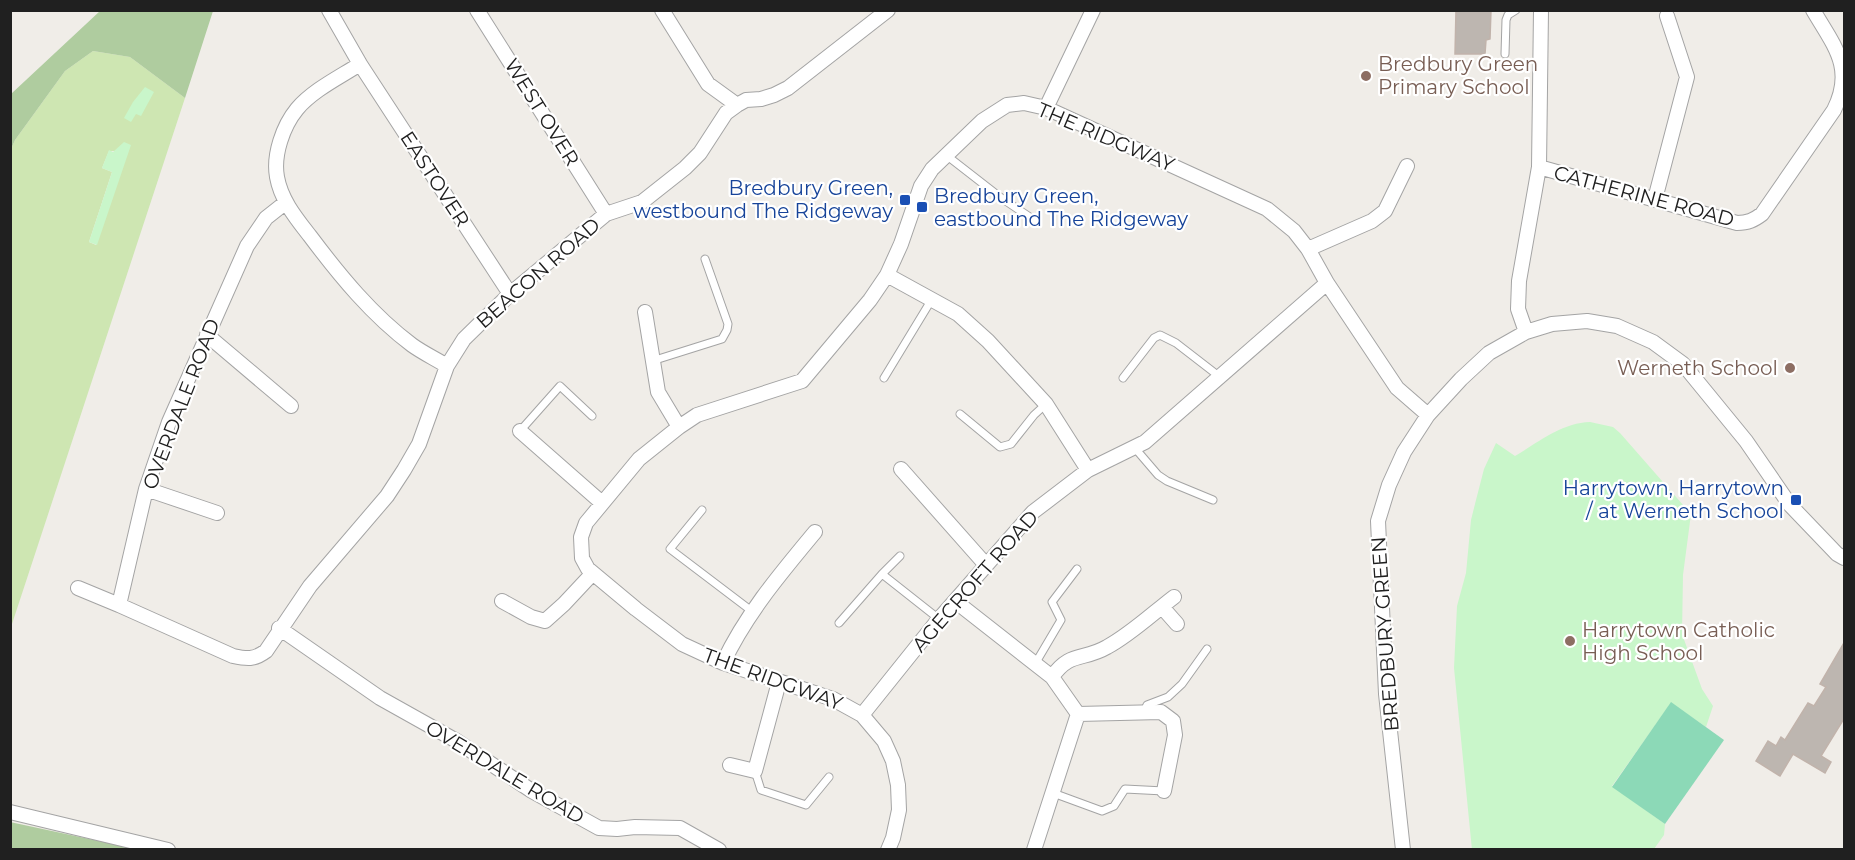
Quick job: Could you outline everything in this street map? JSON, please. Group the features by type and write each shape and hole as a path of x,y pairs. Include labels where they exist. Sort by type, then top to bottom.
{"street":[{"path":"329,10 360,64 321,89 297,109 283,133 277,156 277,177 285,203 334,268 361,298 412,345 447,366"},
{"name":"WEST OVER","path":"477,10 606,214"},
{"path":"662,10 708,84 736,105 746,100 774,95 788,88 888,10"},
{"path":"1046,108 1093,10"},
{"name":"CATHERINE ROAD","path":"1539,167 1737,223 1750,221 1762,214 1834,110 1842,94 1844,79 1842,65 1813,10"},
{"path":"1526,332 1518,309 1519,281 1539,167 1542,11"},
{"path":"1655,199 1687,77 1667,16"},
{"name":"EASTOVER","path":"360,64 510,294"},
{"name":"THE RIDGWAY","path":"888,849 893,838 899,810 898,785 893,760 884,741 862,715 833,699 723,663 682,644 593,573 582,558 580,537 586,523 639,459 679,427 697,415 802,381 864,308 887,275 921,186 932,169 982,121 1007,105 1024,103 1046,108 1262,206 1279,217 1308,249 1327,283 1397,388 1428,415"},
{"name":"BEACON ROAD","path":"279,628 310,586 399,479 419,444 447,366 464,339 510,294 606,214 642,202 685,168 700,153 726,113 736,105"},
{"path":"1308,249 1372,221 1385,211 1407,166"},
{"name":"OVERDALE ROAD","path":"119,605 146,489 169,422 247,246 267,218 285,203"},
{"path":"887,275 958,314 988,341 1046,404 1088,470"},
{"name":"AGECROFT ROAD","path":"862,715 939,619 1033,512 1088,470 1145,442 1327,283"},
{"path":"645,312 658,392 679,427"},
{"name":"BREDBURY GREEN","path":"1403,849 1386,694 1378,521 1389,485 1404,452 1428,415 1489,353 1526,332 1552,324 1587,321 1617,326 1653,342 1683,364 1746,441 1790,505 1842,553"},
{"path":"207,335 291,406"},
{"path":"520,432 602,503"},
{"path":"901,469 986,565"},
{"path":"146,489 217,513"},
{"path":"723,663 765,593 815,532"},
{"path":"502,601 517,611 545,621 593,573"},
{"path":"78,588 233,656 247,659 256,658 266,651 279,628"},
{"path":"1053,677 1062,664 1075,657 1091,655 1108,647 1174,597"},
{"path":"955,601 1053,677 1078,714"},
{"path":"1162,607 1176,624"},
{"name":"OVERDALE ROAD","path":"279,628 380,698 455,740 532,791 598,828 680,828 718,849"},
{"path":"730,765 755,771 779,682"},
{"path":"1078,714 1161,712 1173,721 1175,735 1164,791"},
{"path":"1034,849 1078,714"},
{"path":"10,813 168,849"}],"lane":[{"path":"1505,54 1506,20 1508,15 1516,10"},
{"path":"1534,10 1542,11"},
{"path":"946,155 1000,197 1037,222"},
{"path":"652,361 696,348 725,336 728,324 705,259"},
{"path":"884,378 932,299"},
{"path":"1123,378 1154,338 1160,335 1176,343 1220,377"},
{"path":"520,432 561,386 592,416"},
{"path":"960,414 1000,447 1011,444 1046,404"},
{"path":"1134,447 1158,475 1213,500"},
{"path":"702,510 670,549 753,612"},
{"path":"839,623 900,556"},
{"path":"1035,664 1061,620 1052,602 1077,569"},
{"path":"882,574 939,619"},
{"path":"1144,712 1148,705 1168,697 1182,684 1208,650"},
{"path":"755,771 761,790 806,805 829,777"},
{"path":"1053,793 1102,811 1114,806 1125,789 1164,791"}],"green space":[{"path":"100,11 213,11 185,98 130,57 93,51 65,71 15,140 11,149 11,94"},
{"path":"93,51 130,57 185,98 11,627 11,149 15,140 65,71","holes":["109,151 128,151 96,245 89,242 112,172 102,168"]},
{"path":"145,87 154,92 141,116 136,114 131,122 124,118"},
{"path":"124,142 131,145 97,245 89,242 112,172 102,168 109,150 113,152"},
{"name":"Harrytown Catholic High School","path":"1590,422 1613,427 1620,433 1691,514 1683,575 1682,634 1702,689 1713,706 1706,727 1671,703 1612,786 1665,824 1664,835 1654,849 1472,850 1454,668 1457,606 1466,573 1471,520 1484,469 1496,443 1515,456 1560,430 1579,423"},
{"path":"1671,702 1724,740 1665,824 1612,787"},
{"path":"10,822 136,849 11,849"}],"building":[{"name":"Bredbury Green Primary School","path":"1456,10 1491,10 1490,39 1486,40 1485,54 1455,54"},
{"path":"1845,641 1845,717 1821,756 1831,762 1825,773 1793,754 1780,776 1756,761 1768,741 1776,746 1781,737 1785,740 1808,703 1814,706 1826,687 1820,684"}],"place":[{"name":"Bredbury Green Primary School","path":"1366,76"},
{"name":"Bredbury Green, westbound The Ridgeway","path":"905,200"},
{"name":"Bredbury Green, eastbound The Ridgeway","path":"922,207"},
{"name":"Werneth School","path":"1790,368"},
{"name":"Harrytown, Harrytown / at Werneth School","path":"1796,500"},
{"name":"Harrytown Catholic High School","path":"1570,641"}]}
